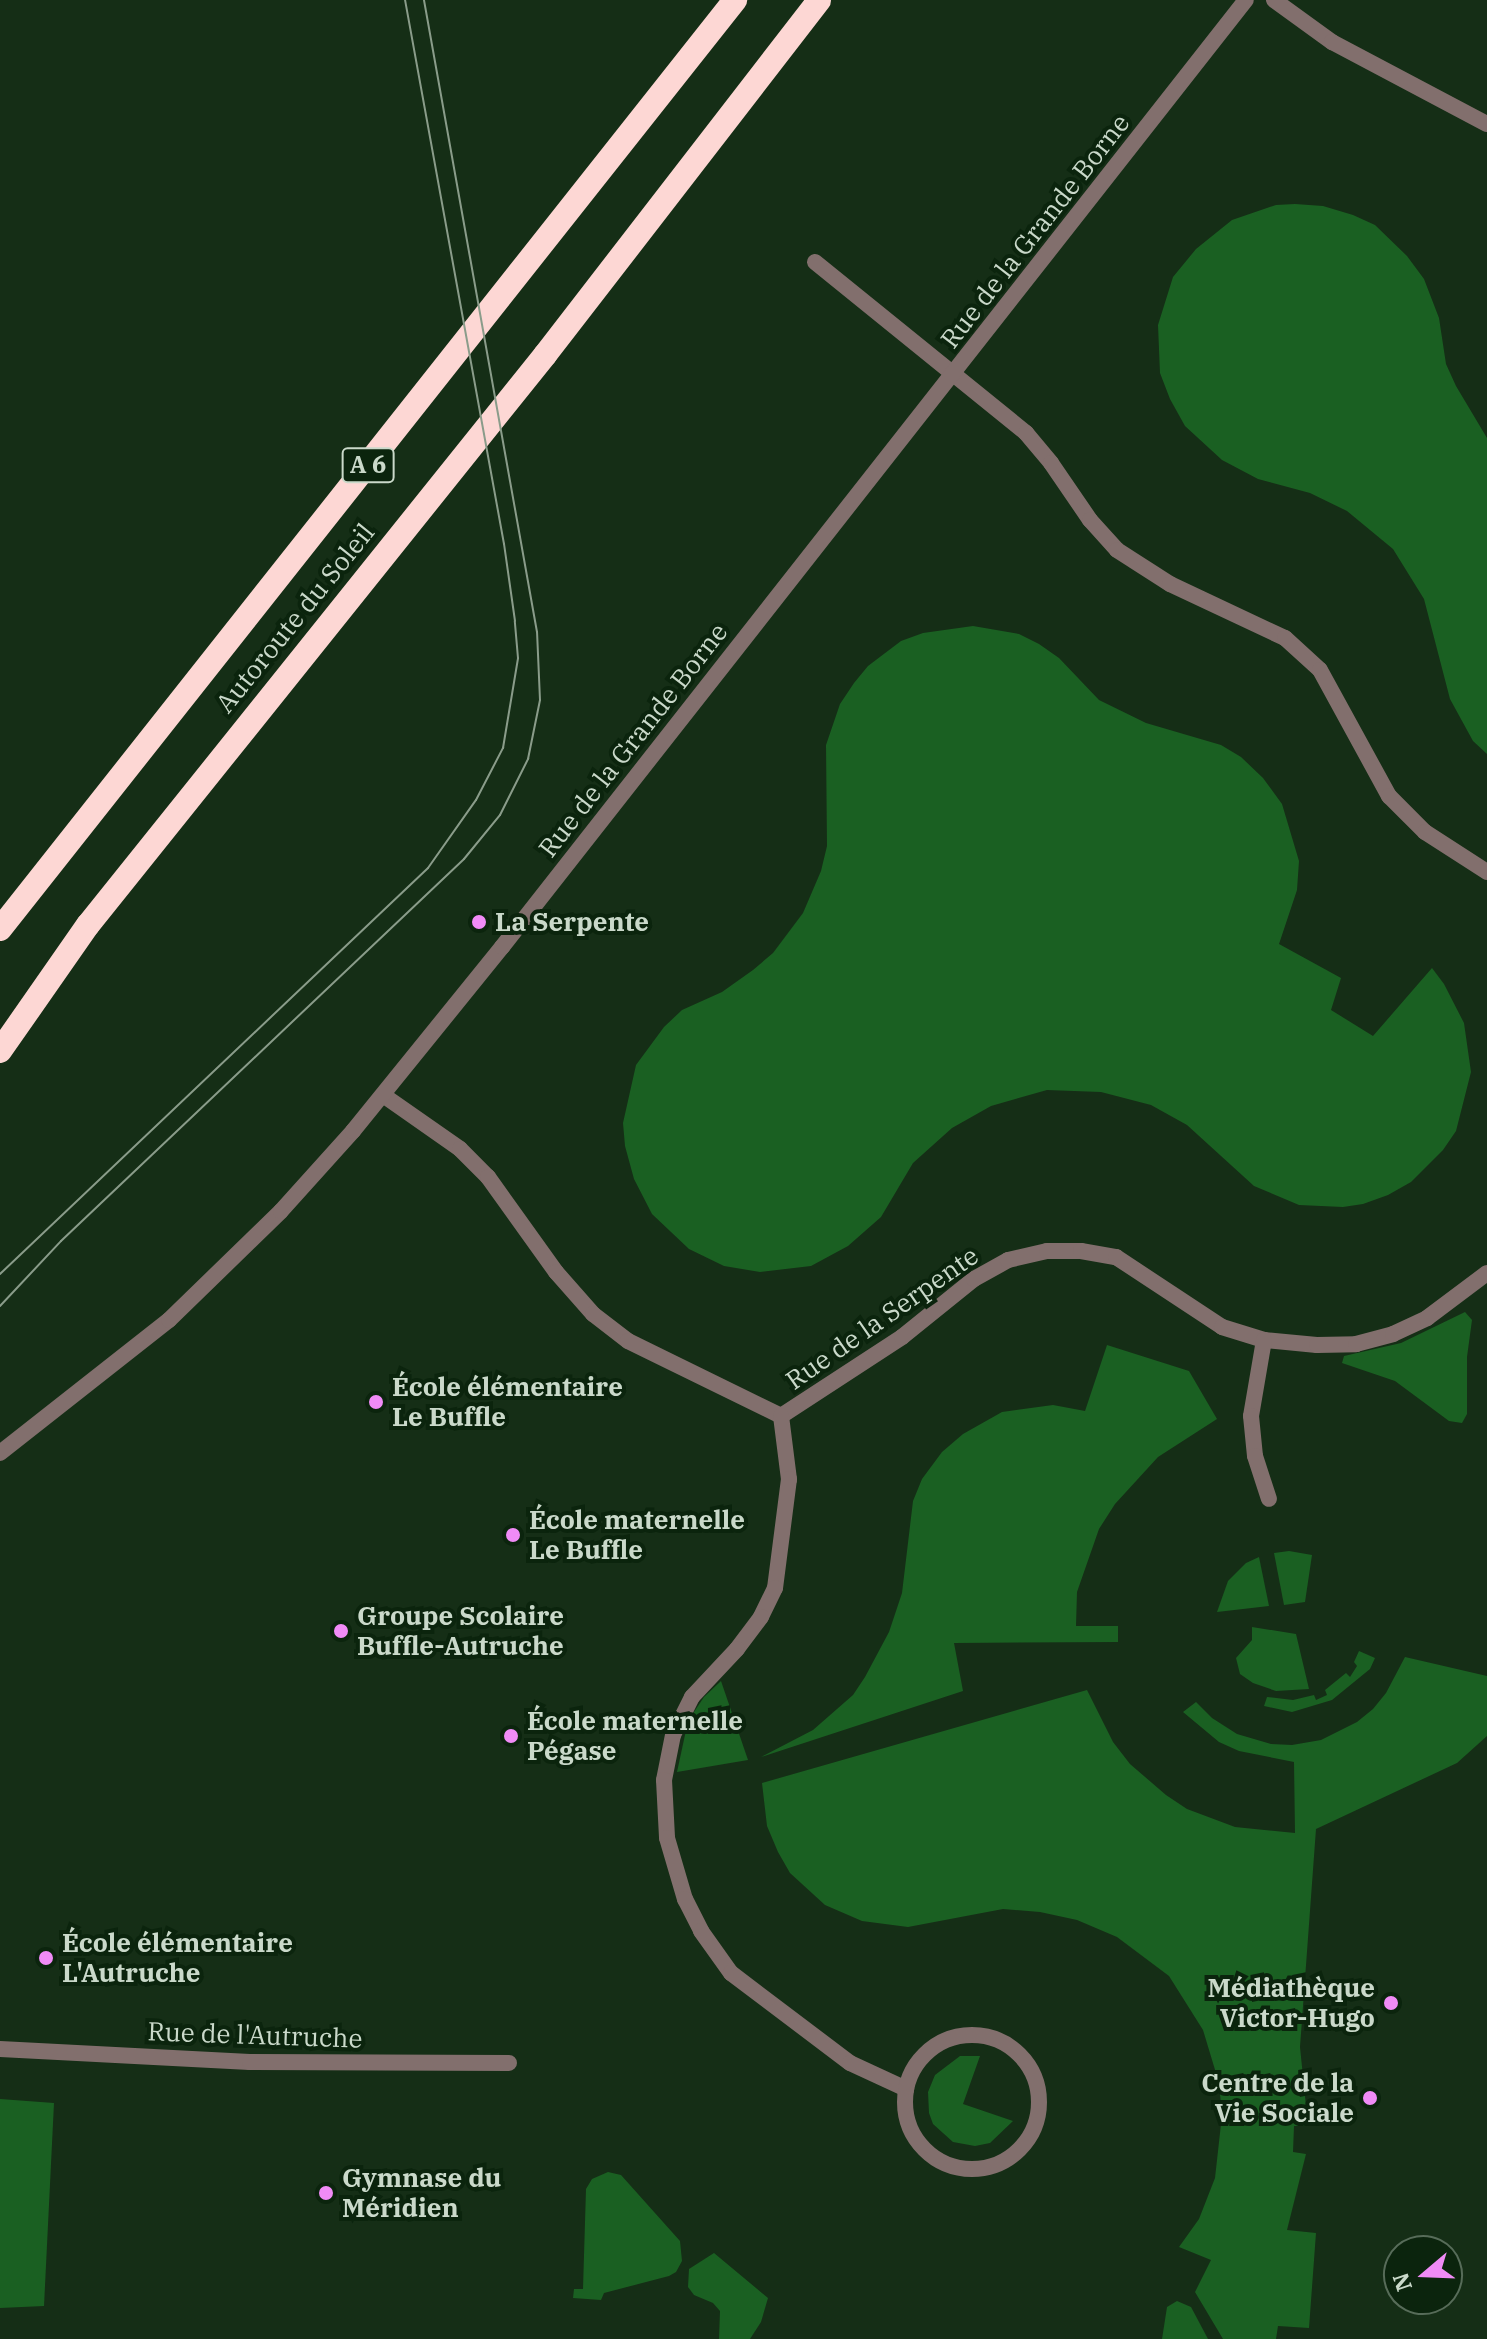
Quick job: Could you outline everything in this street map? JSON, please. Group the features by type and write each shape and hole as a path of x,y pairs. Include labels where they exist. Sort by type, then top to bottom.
{"highway":[{"name":"Autoroute du Soleil","path":"0,929 735,0"},
{"name":"Autoroute du Soleil","path":"0,1051 88,925 545,355 819,0"}],"street":[{"name":"Rue de la Grande Borne","path":"0,1453 169,1320 281,1211 383,1095 1246,0"},
{"path":"1274,0 1332,42 1487,124"},
{"path":"815,262 1026,433 1090,520 1117,550 1170,584 1285,638 1320,670 1389,796 1425,832 1487,872"},
{"name":"Rue de la Serpente","path":"383,1095 460,1149 488,1177 556,1272 593,1314 628,1341 781,1416 914,1329 974,1279 1008,1260 1047,1251 1081,1251 1116,1257 1222,1327 1264,1340 1356,1344 1393,1334 1454,1301 1487,1273"},
{"path":"1264,1340 1251,1416 1255,1456 1269,1499"},
{"path":"781,1416 789,1479 775,1588 761,1617 737,1649 692,1697 673,1735 664,1780 667,1838 685,1899 701,1931 731,1973 850,2063 906,2089"},
{"path":"972,2034 995,2038 1015,2049 1031,2066 1039,2088 1040,2111 1033,2133 1020,2150 1003,2163 982,2169 961,2169 940,2162 923,2149 911,2131 905,2110 906,2089 914,2067 929,2049 949,2038 972,2034"},
{"name":"Rue de l'Autruche","path":"0,2049 250,2062 509,2063"}],"green space":[{"path":"1276,205 1323,206 1375,225 1407,256 1424,279 1439,318 1446,364 1487,438 1487,754 1473,741 1450,699 1424,599 1393,549 1347,511 1310,493 1258,479 1222,460 1185,426 1160,373 1158,325 1173,277 1196,249 1232,220"},
{"path":"973,626 1019,634 1039,644 1059,658 1099,700 1146,723 1221,745 1241,757 1263,778 1282,804 1299,861 1297,890 1279,944 1341,978 1331,1010 1373,1036 1432,968 1464,1023 1471,1072 1456,1131 1443,1150 1411,1182 1363,1204 1343,1207 1299,1205 1254,1186 1187,1125 1151,1105 1101,1092 1047,1090 991,1106 952,1128 913,1163 881,1217 848,1246 811,1266 760,1272 724,1266 689,1249 652,1214 634,1179 625,1146 623,1123 636,1065 664,1027 682,1010 722,992 753,970 773,953 803,913 821,871 827,846 826,745 840,704 854,683 868,666 901,641 923,633"},
{"path":"1465,1312 1472,1320 1467,1357 1467,1414 1462,1423 1449,1421 1395,1381 1342,1363 1344,1356 1401,1343"},
{"path":"1107,1345 1189,1371 1217,1419 1158,1457 1115,1504 1099,1529 1077,1592 1076,1626 1118,1626 1118,1642 954,1643 963,1691 761,1757 813,1730 853,1695 865,1677 889,1632 902,1593 913,1501 922,1479 942,1452 963,1434 1002,1412 1053,1405 1085,1411"},
{"path":"1289,1551 1312,1555 1305,1602 1284,1605 1274,1553"},
{"path":"1259,1557 1269,1606 1217,1612 1228,1581 1246,1563"},
{"path":"1252,1627 1296,1634 1309,1689 1276,1691 1253,1683 1240,1674 1236,1658 1252,1640"},
{"path":"1359,1651 1375,1658 1370,1669 1332,1700 1292,1712 1264,1706 1267,1697 1293,1700 1314,1695 1316,1700 1327,1695 1325,1690 1346,1673 1350,1677 1357,1666 1354,1662"},
{"path":"1405,1657 1487,1676 1487,1736 1457,1763 1316,1829 1300,2047 1308,2126 1294,2126 1293,2152 1306,2154 1287,2230 1316,2233 1309,2328 1278,2326 1276,2339 1223,2339 1195,2292 1211,2260 1179,2247 1199,2219 1215,2178 1222,2115 1219,2083 1203,2030 1169,1976 1117,1937 1077,1920 1040,1912 1003,1909 908,1927 862,1921 825,1905 790,1873 778,1852 767,1826 762,1783 1087,1690 1113,1742 1130,1764 1166,1795 1187,1809 1235,1827 1295,1833 1294,1762 1239,1751 1219,1742 1183,1712 1196,1702 1212,1718 1237,1734 1271,1744 1292,1745 1321,1740 1357,1722 1373,1709 1386,1693"},
{"path":"721,1681 748,1760 677,1772 688,1721 704,1697"},
{"path":"960,2056 980,2056 963,2104 1013,2121 990,2143 975,2146 953,2142 933,2124 929,2113 928,2092 935,2075"},
{"path":"0,2099 54,2103 44,2306 0,2308"},
{"path":"608,2172 621,2175 680,2241 682,2261 676,2272 669,2276 604,2293 601,2300 573,2298 574,2289 583,2289 586,2189 592,2179"},
{"path":"714,2253 768,2298 761,2322 750,2339 719,2339 720,2311 713,2303 694,2295 688,2287 689,2269"},
{"path":"1177,2301 1191,2307 1208,2339 1162,2339 1167,2307"}],"tram line":[{"path":"0,1274 428,868 476,800 503,748 518,658 515,621 504,544 405,0"},
{"path":"0,1306 61,1241 464,859 500,815 528,759 540,700 537,632 424,0"}],"place":[{"name":"La Serpente","path":"479,922"},
{"name":"École élémentaire Le Buffle","path":"376,1402"},
{"name":"École maternelle Le Buffle","path":"513,1535"},
{"name":"Groupe Scolaire Buffle-Autruche","path":"341,1631"},
{"name":"École maternelle Pégase","path":"511,1736"},
{"name":"École élémentaire L'Autruche","path":"46,1958"},
{"name":"Médiathèque Victor-Hugo","path":"1391,2003"},
{"name":"Centre de la Vie Sociale","path":"1370,2098"},
{"name":"Gymnase du Méridien","path":"326,2193"}]}
